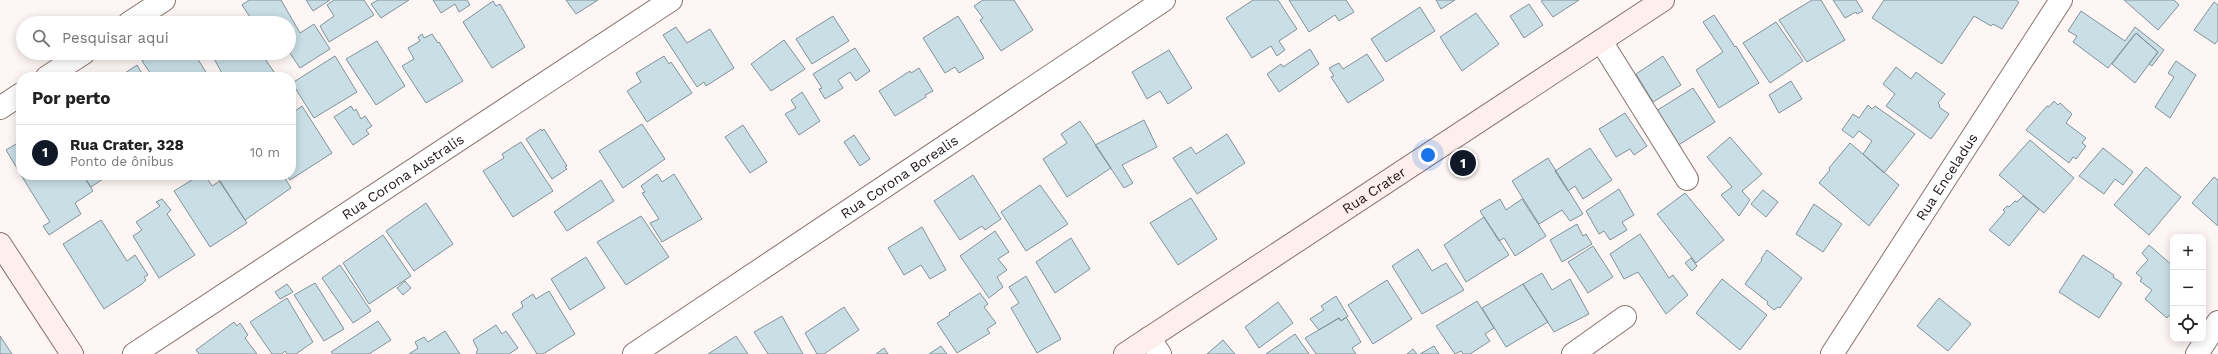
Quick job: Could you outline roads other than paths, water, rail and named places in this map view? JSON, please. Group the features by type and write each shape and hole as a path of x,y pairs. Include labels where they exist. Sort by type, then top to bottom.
{"street":[{"path":"140,16 164,0"},
{"name":"Rua Corona Australis","path":"134,354 671,0"},
{"name":"Rua Corona Borealis","path":"634,354 1164,0"},
{"name":"Rua Crater","path":"1125,354 1154,346 1663,0"},
{"name":"Rua Enceladus","path":"1832,354 2061,0"},
{"path":"1601,41 1687,179"},
{"path":"55,72 73,60"},
{"path":"0,108 16,97"},
{"path":"0,244 72,354"},
{"path":"1573,354 1626,317"},
{"path":"2197,354 2218,322"}],"place":[{"name":"Rua Crater, 328","path":"1463,163"}]}
